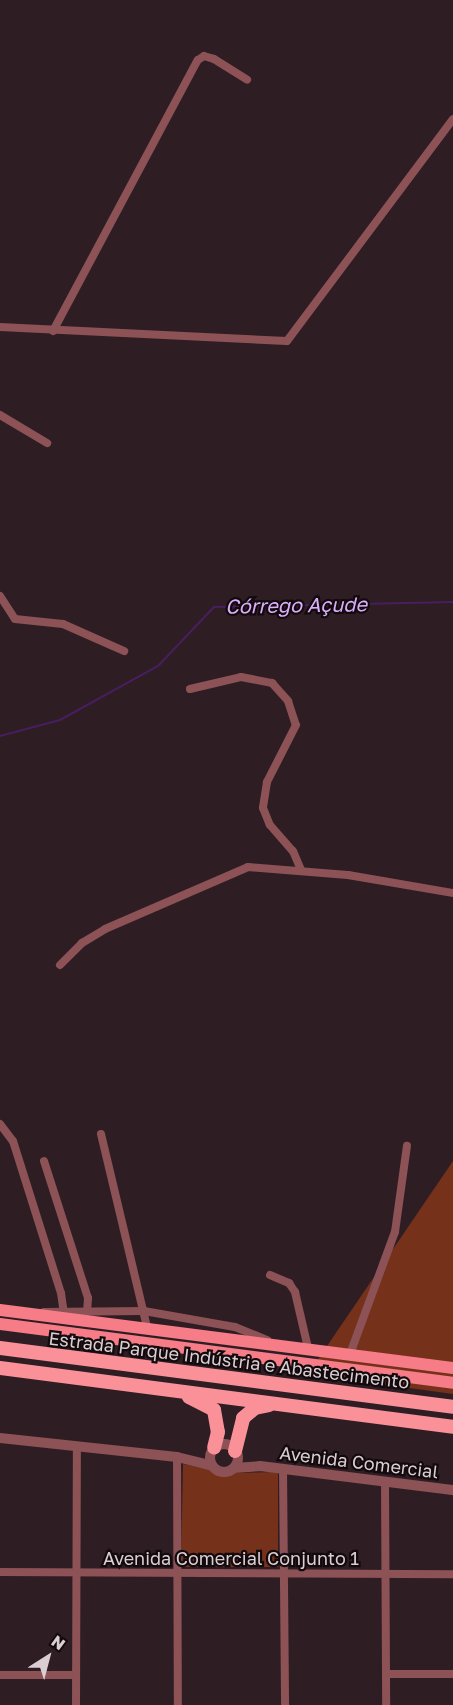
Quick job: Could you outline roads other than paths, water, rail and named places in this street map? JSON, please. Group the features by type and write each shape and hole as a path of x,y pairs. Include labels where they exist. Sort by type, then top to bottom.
{"highway":[{"name":"Estrada Parque Indústria e Abastecimento","path":"0,1348 453,1407"},
{"name":"Estrada Parque Indústria e Abastecimento","path":"0,1368 453,1427"},
{"path":"172,1390 214,1410 218,1432 212,1450"},
{"path":"237,1452 243,1418 255,1408 276,1404"}],"main road":[{"path":"0,1310 34,1314 85,1314 147,1327 453,1368"},
{"path":"0,1324 453,1383"}],"street":[{"path":"53,331 198,60 204,56 214,59 247,80"},
{"path":"0,327 287,341 453,118"},
{"path":"0,415 47,443"},
{"path":"0,596 15,619 63,624 124,651"},
{"path":"190,689 250,678 272,683 288,701 296,725 267,782 263,808 270,825 293,851 301,870"},
{"path":"60,965 82,943 105,929 236,871 260,866 453,893"},
{"path":"0,1124 13,1141 64,1313"},
{"path":"101,1134 147,1327"},
{"path":"351,1354 395,1232 407,1146"},
{"path":"44,1161 88,1298 85,1314 144,1311 235,1327 277,1344"},
{"path":"270,1275 289,1283 295,1292 308,1348"},
{"path":"0,1438 177,1457 212,1466 212,1450"},
{"path":"189,1459 228,1446 237,1452 234,1468"},
{"path":"76,1705 77,1448"},
{"name":"Avenida Comercial","path":"237,1452 260,1466"},
{"path":"177,1457 178,1705"},
{"name":"Avenida Comercial","path":"212,1466 234,1468 260,1466 453,1490"},
{"path":"283,1469 286,1573 285,1705"},
{"path":"385,1482 386,1705"},
{"name":"Avenida Comercial Conjunto 1","path":"0,1572 453,1574"},
{"path":"386,1674 453,1674"},
{"path":"0,1675 76,1675"}],"waterway":[{"name":"Córrego Açude","path":"0,736 60,720 158,666 214,607 453,602"}]}
